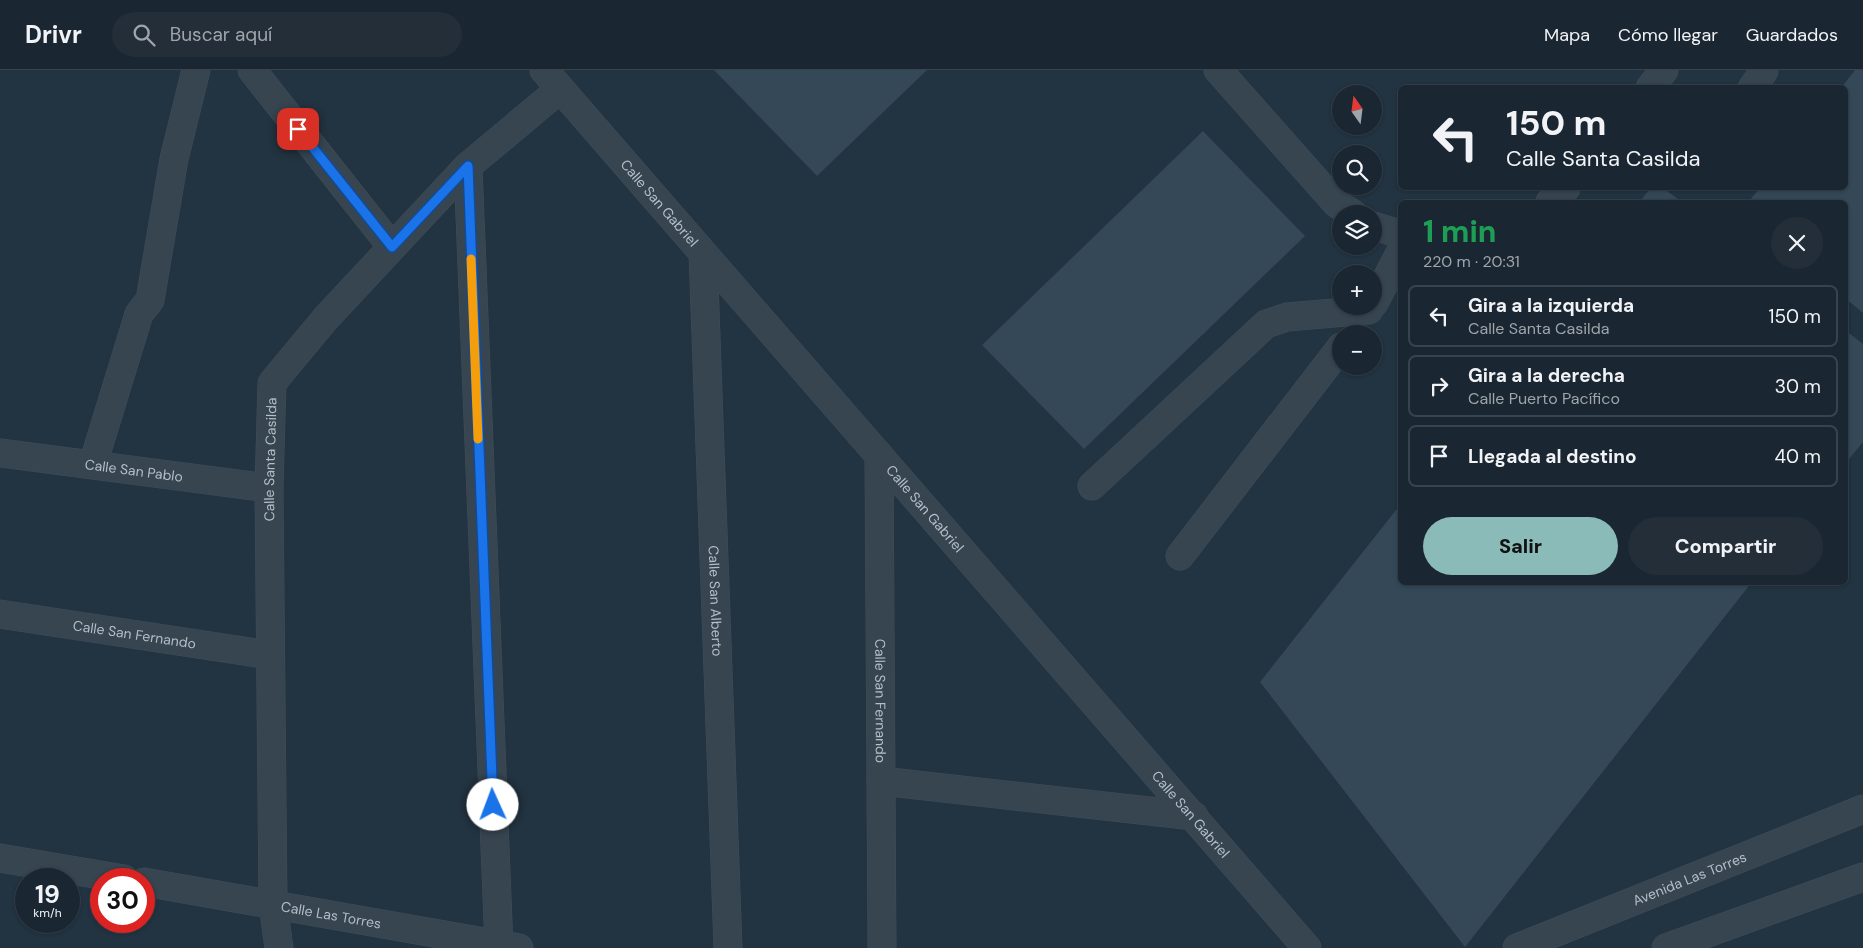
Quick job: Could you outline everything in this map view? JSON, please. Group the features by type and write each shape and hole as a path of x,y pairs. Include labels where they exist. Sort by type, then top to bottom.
{"street":[{"path":"93,464 139,314 150,300 174,159 196,70"},
{"path":"252,70 392,247"},
{"path":"1218,70 1339,205"},
{"path":"1652,85 1664,70"},
{"path":"1754,85 1763,70"},
{"name":"Calle Santa Casilda","path":"279,948 273,904 269,488 272,383 326,318 468,166 552,80"},
{"name":"Calle San Gabriel","path":"552,80 1307,948"},
{"path":"468,166 505,947"},
{"path":"1552,200 1564,190"},
{"path":"1382,228 1398,233"},
{"name":"Calle San Alberto","path":"703,253 728,948"},
{"path":"1382,288 1398,257"},
{"path":"1092,486 1266,324 1287,317 1332,312"},
{"path":"1358,325 1366,315"},
{"path":"1180,556 1332,359"},
{"name":"Calle San Pablo","path":"0,453 269,488"},
{"name":"Calle San Fernando","path":"878,455 882,948"},
{"name":"Calle San Fernando","path":"0,614 270,655"},
{"path":"881,781 1194,816"},
{"name":"Avenida Las Torres","path":"1517,948 1863,809"},
{"path":"0,858 90,873"},
{"path":"1666,948 1863,877"},
{"name":"Calle Las Torres","path":"155,884 505,947"}],"building":[{"path":"714,70 927,70 817,176"},
{"path":"1855,70 1863,70 1863,313 1848,300 1848,200 1750,200 1758,190 1848,190 1848,85 1843,85"},
{"path":"1203,131 1305,236 1084,449 982,345"},
{"path":"1649,190 1666,190 1679,200 1641,200"},
{"path":"1848,332 1863,344 1863,442 1848,460"},
{"path":"1398,508 1398,585 1750,585 1465,947 1260,682"}],"slow traffic":[{"path":"471,259 478,439"}],"route":[{"path":"298,129 392,247 468,166 493,805"}]}
